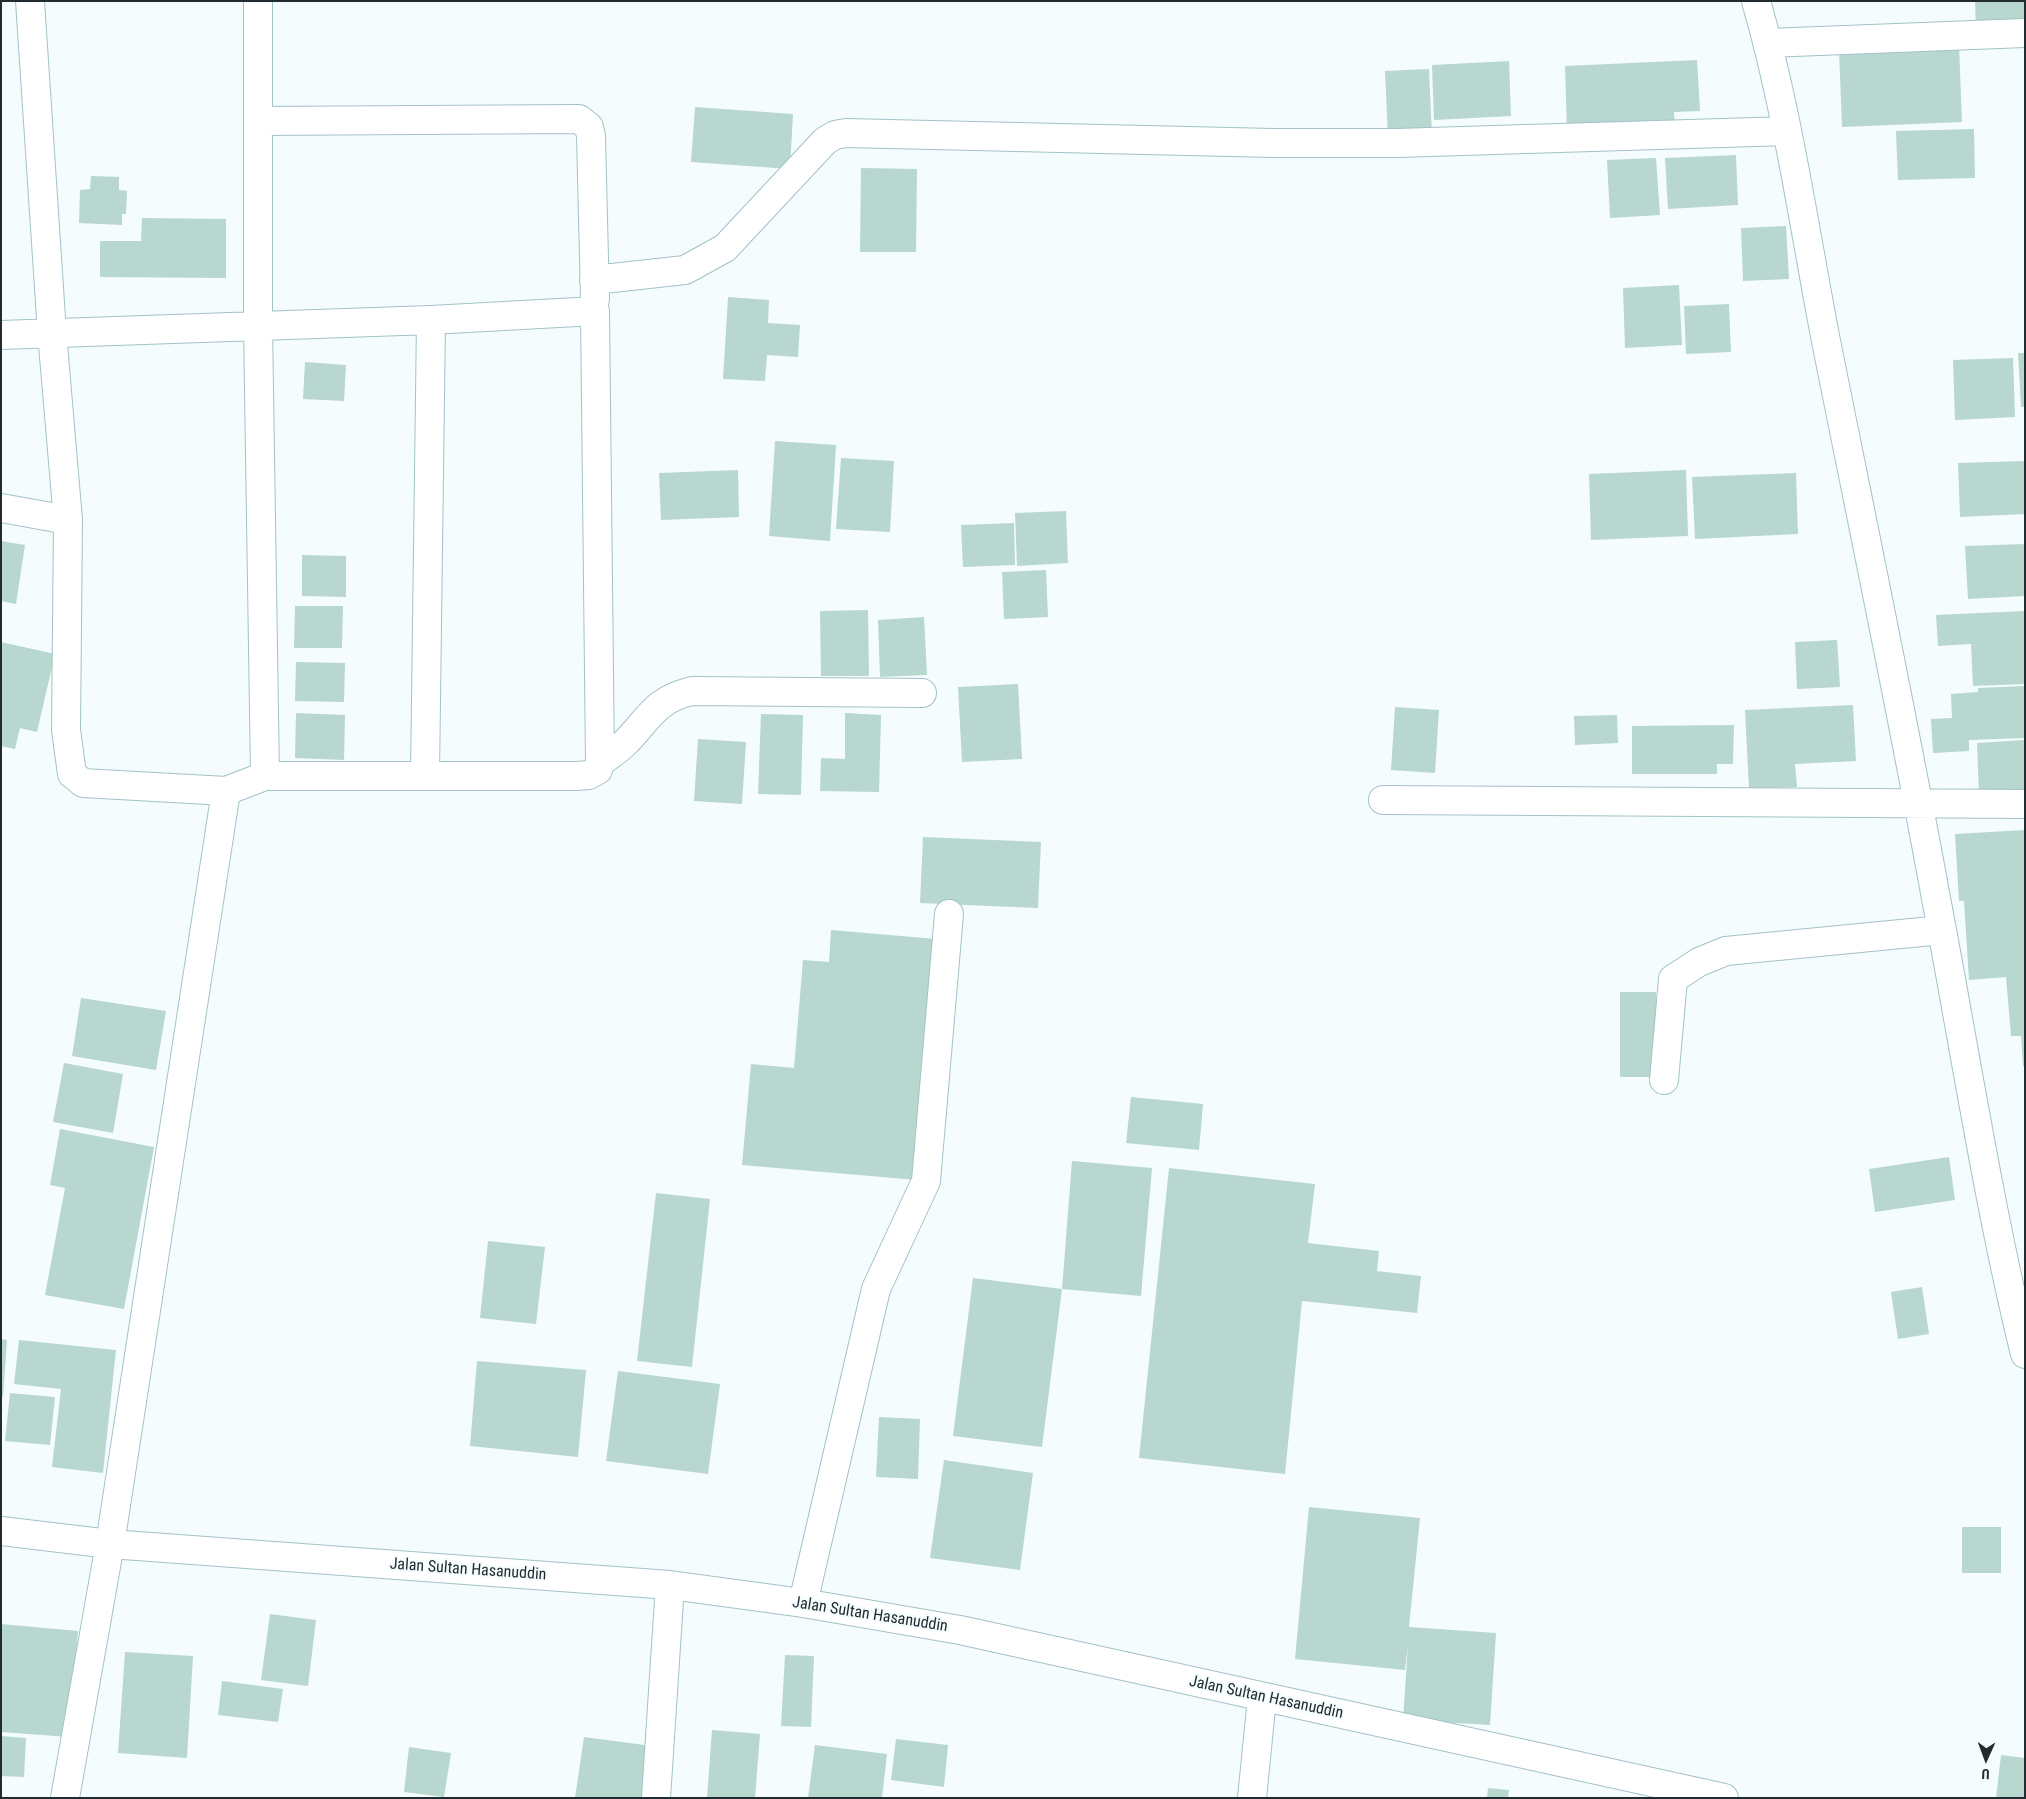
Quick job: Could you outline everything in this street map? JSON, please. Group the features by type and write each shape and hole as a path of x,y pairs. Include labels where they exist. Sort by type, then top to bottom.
{"street":[{"path":"30,1 52,333 68,520 66,730 72,774 82,783 226,791 265,776 583,776 598,770 600,763 595,310 591,136 589,127 579,119 258,121"},
{"path":"258,1 258,325 265,776"},
{"path":"1756,1 1768,43 1787,131 1942,930 2014,1265 2025,1354"},
{"path":"1768,43 2025,33"},
{"path":"594,280 684,270 725,248 825,141 835,135 846,133 1273,143 1368,143 1787,131"},
{"path":"1,334 432,320 595,310"},
{"path":"425,776 432,320"},
{"path":"1,508 68,520"},
{"path":"600,763 624,744 660,702 692,691 922,693"},
{"path":"65,1798 110,1544 226,791"},
{"path":"1383,800 2025,804"},
{"path":"803,1603 876,1289 926,1181 949,914"},
{"path":"1664,1080 1673,979 1699,962 1726,951 1942,930"},
{"name":"Jalan Sultan Hasanuddin","path":"1,1531 110,1544 670,1585 803,1603 960,1630 1262,1698 1474,1742 1724,1798"},
{"path":"656,1798 670,1585"},
{"path":"1252,1798 1262,1698"}],"building":[{"path":"1975,1 2025,1 2025,28 1976,30"},
{"path":"1959,45 1962,122 1842,127 1839,50"},
{"path":"1697,60 1700,111 1674,112 1675,128 1567,133 1565,66"},
{"path":"1509,61 1511,116 1434,120 1432,65"},
{"path":"1429,69 1432,136 1388,138 1385,71"},
{"path":"695,107 793,114 790,169 691,162"},
{"path":"1974,129 1975,178 1898,180 1896,131"},
{"path":"1736,155 1738,205 1668,209 1665,158"},
{"path":"1656,158 1660,215 1610,218 1607,160"},
{"path":"861,168 917,169 916,252 860,252"},
{"path":"91,176 119,177 119,190 127,191 126,214 122,214 122,225 79,223 80,190 90,189"},
{"path":"142,218 226,219 226,278 100,277 100,241 141,241"},
{"path":"1786,226 1789,279 1743,281 1741,228"},
{"path":"1679,285 1682,345 1625,348 1623,288"},
{"path":"728,297 769,300 768,323 800,325 798,357 767,355 765,381 723,379"},
{"path":"1729,304 1731,352 1686,354 1684,306"},
{"path":"2018,353 2025,353 2025,407 2021,407"},
{"path":"2013,358 2015,417 1955,420 1953,360"},
{"path":"305,362 346,365 344,401 303,399"},
{"path":"775,441 836,445 830,541 769,536"},
{"path":"841,458 894,461 890,532 836,529"},
{"path":"2025,461 2025,514 1960,517 1958,463"},
{"path":"738,470 739,517 661,520 659,473"},
{"path":"1686,470 1688,536 1591,540 1589,474"},
{"path":"1796,473 1798,534 1695,539 1692,477"},
{"path":"1066,511 1068,563 1017,566 1015,513"},
{"path":"1014,523 1015,565 963,567 961,525"},
{"path":"1,541 25,545 16,604 1,601"},
{"path":"2025,544 2025,596 1968,599 1965,546"},
{"path":"302,555 346,556 346,597 302,596"},
{"path":"1046,570 1048,617 1004,619 1002,572"},
{"path":"295,606 343,606 342,648 294,648"},
{"path":"868,610 869,676 821,676 820,611"},
{"path":"2025,611 2025,684 1973,686 1971,644 1938,646 1936,615"},
{"path":"924,617 927,675 880,677 878,620"},
{"path":"1837,640 1840,687 1797,689 1795,642"},
{"path":"1,642 55,654 37,732 20,728 15,749 1,746"},
{"path":"296,662 345,663 344,702 295,701"},
{"path":"1018,684 1022,759 962,762 958,687"},
{"path":"2025,686 2025,738 1969,740 1969,751 1933,753 1931,719 1952,718 1951,694 1978,692 1978,688"},
{"path":"1853,705 1856,761 1795,764 1797,787 1749,789 1745,710"},
{"path":"1395,707 1439,710 1435,773 1391,770"},
{"path":"296,713 345,715 344,760 295,758"},
{"path":"845,713 881,715 879,792 820,791 821,758 845,759"},
{"path":"761,714 803,715 801,795 758,794"},
{"path":"1617,715 1618,743 1575,745 1574,716"},
{"path":"1734,725 1733,764 1717,764 1717,774 1632,774 1632,726"},
{"path":"698,739 746,742 742,804 694,801"},
{"path":"2025,740 2025,794 1979,795 1977,743"},
{"path":"2025,830 2025,1066 2023,1066 2021,1036 2011,1036 2006,977 1969,980 1964,901 1959,901 1955,834"},
{"path":"923,837 1041,842 1038,908 920,903"},
{"path":"831,930 936,939 917,1180 742,1165 751,1064 794,1068 803,960 829,962"},
{"path":"1620,992 1656,992 1657,1077 1620,1077"},
{"path":"81,998 166,1011 156,1070 72,1056"},
{"path":"64,1063 123,1074 113,1133 53,1122"},
{"path":"1131,1097 1203,1104 1199,1150 1126,1143"},
{"path":"60,1129 154,1147 124,1309 45,1295 65,1188 50,1185"},
{"path":"1949,1157 1955,1200 1875,1212 1869,1169"},
{"path":"1072,1161 1152,1168 1141,1296 1062,1289"},
{"path":"1169,1168 1315,1184 1308,1243 1379,1251 1377,1271 1421,1276 1417,1313 1302,1301 1285,1474 1139,1458"},
{"path":"656,1193 710,1199 692,1367 637,1361"},
{"path":"488,1241 545,1247 536,1324 480,1318"},
{"path":"973,1278 1062,1289 1042,1447 953,1436"},
{"path":"1922,1287 1929,1334 1898,1339 1891,1292"},
{"path":"1,1339 7,1340 3,1397 1,1397"},
{"path":"19,1340 116,1350 103,1473 52,1467 61,1389 14,1384"},
{"path":"477,1361 586,1370 578,1457 470,1446"},
{"path":"618,1371 720,1384 708,1474 606,1461"},
{"path":"10,1393 55,1397 50,1445 5,1441"},
{"path":"879,1417 920,1419 918,1479 876,1477"},
{"path":"944,1460 1033,1473 1020,1570 930,1558"},
{"path":"1309,1507 1420,1518 1409,1627 1496,1633 1490,1725 1403,1720 1408,1645 1405,1670 1295,1659"},
{"path":"1962,1527 2001,1527 2001,1573 1962,1573"},
{"path":"270,1614 316,1620 308,1686 261,1680"},
{"path":"1,1624 78,1631 69,1737 1,1732"},
{"path":"125,1652 193,1656 187,1758 118,1753"},
{"path":"785,1655 814,1656 811,1727 781,1726"},
{"path":"222,1681 283,1689 278,1722 218,1715"},
{"path":"712,1730 760,1734 755,1798 707,1798"},
{"path":"1,1736 26,1738 24,1777 1,1776"},
{"path":"584,1737 652,1746 645,1798 575,1798"},
{"path":"896,1739 948,1745 944,1787 891,1780"},
{"path":"815,1745 887,1754 882,1798 808,1798"},
{"path":"409,1747 451,1753 444,1797 404,1792"},
{"path":"2001,1755 2025,1758 2025,1798 1996,1798"},
{"path":"1488,1788 1509,1790 1508,1798 1487,1798"}]}
